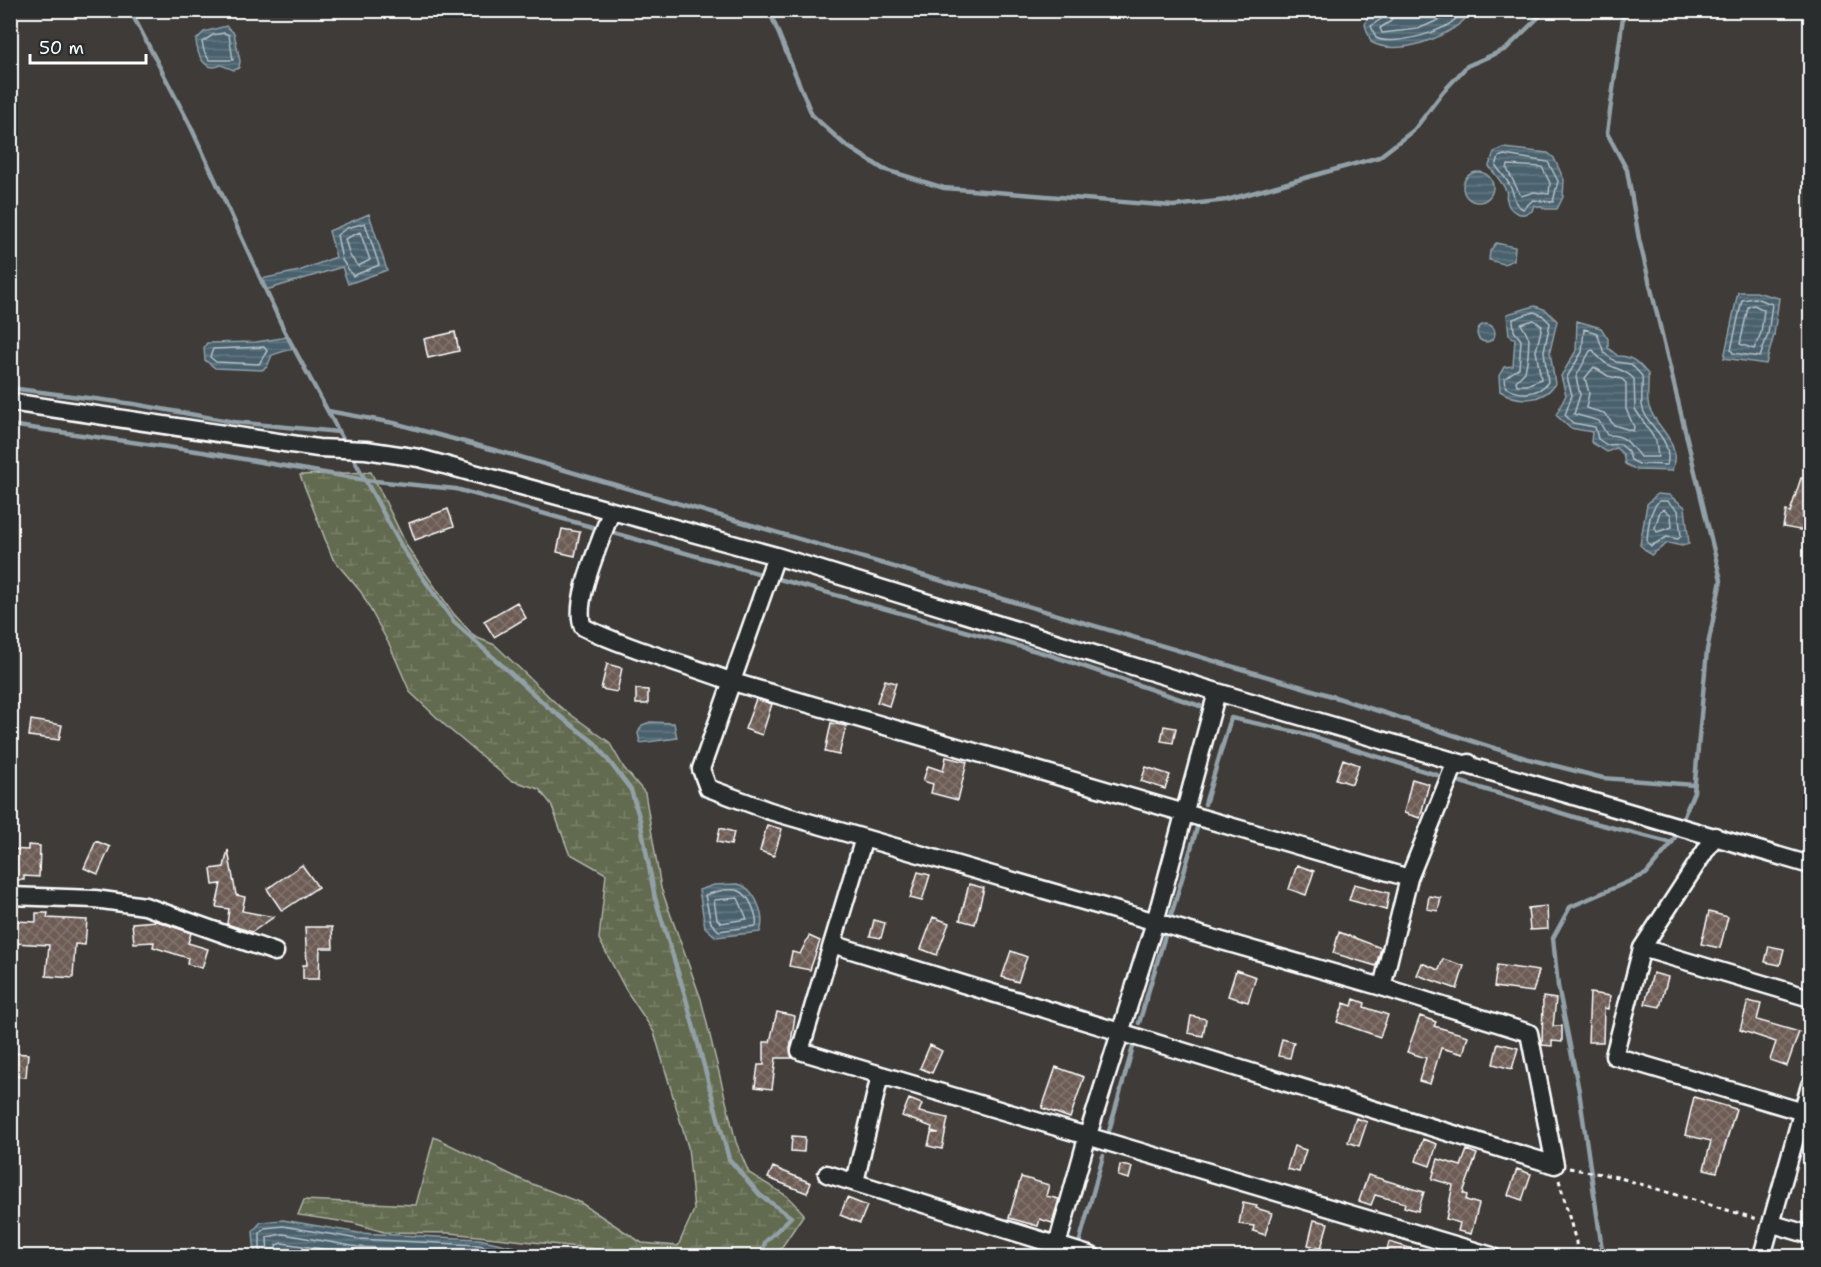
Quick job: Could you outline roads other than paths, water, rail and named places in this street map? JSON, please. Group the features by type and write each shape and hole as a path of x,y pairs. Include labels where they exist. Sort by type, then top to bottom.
{"street":[{"path":"10,402 318,448 366,450 419,458 776,556 1217,692 1469,763 1810,865"},
{"path":"611,511 581,594 579,616 583,627 618,644 673,659 733,682 1409,878"},
{"path":"776,556 701,770 708,788 770,811 1382,987 1529,1033 1555,1165 1122,1030 832,944"},
{"path":"1056,1251 1087,1138 1155,922 1217,692"},
{"path":"1382,987 1409,878 1453,769 1469,763"},
{"path":"1708,834 1642,948 1614,1056 1806,1113"},
{"path":"864,838 800,1051 1492,1257"},
{"path":"10,896 95,899 145,906 275,952"},
{"path":"1642,948 1810,998"},
{"path":"855,1182 880,1075"},
{"path":"1762,1257 1806,1113 1810,1084"},
{"path":"827,1174 1056,1251 1092,1257"},
{"path":"1773,1224 1810,1235"}],"water":[{"path":"1388,10 1466,11 1467,17 1448,32 1422,43 1408,46 1382,46 1371,42 1365,25 1367,18"},
{"path":"226,26 234,33 240,61 239,68 234,70 221,65 210,66 202,61 196,40 204,32"},
{"path":"1504,148 1548,153 1554,158 1564,180 1563,197 1557,209 1546,209 1534,205 1532,211 1521,214 1510,208 1505,188 1489,166 1494,152"},
{"path":"1478,172 1489,176 1493,187 1489,198 1478,202 1467,198 1463,187 1467,176"},
{"path":"369,214 387,270 348,284 342,267 266,290 261,279 299,271 336,257 329,231"},
{"path":"1496,243 1515,247 1514,260 1504,264 1489,260 1490,251"},
{"path":"1738,292 1756,292 1779,298 1774,335 1766,364 1724,358"},
{"path":"1535,306 1546,310 1557,321 1550,351 1555,384 1543,395 1521,399 1500,391 1499,376 1504,367 1513,366 1515,339 1509,335 1507,314"},
{"path":"1577,321 1601,328 1608,339 1608,348 1618,356 1628,357 1635,361 1648,374 1649,407 1674,451 1672,471 1637,470 1625,464 1623,454 1616,448 1607,452 1591,442 1592,432 1570,428 1556,415 1566,395 1561,376 1576,351"},
{"path":"1486,324 1492,327 1495,333 1492,339 1486,342 1480,339 1477,333 1480,327"},
{"path":"288,337 294,348 272,355 267,367 262,370 215,368 205,360 204,347 207,343 256,342"},
{"path":"1657,494 1669,495 1685,507 1689,544 1682,546 1668,543 1651,555 1640,545 1647,504"},
{"path":"650,722 674,723 677,738 640,743 638,733 642,725"},
{"path":"714,885 743,886 754,896 760,911 760,932 716,937 705,927 699,890"},
{"path":"283,1220 359,1233 479,1239 554,1256 255,1256 253,1231 261,1222"}],"waterway":[{"path":"130,10 191,127 284,330 346,445"},
{"path":"769,10 812,115 844,144 883,169 944,188 1173,206 1227,200 1379,157 1414,130 1443,92 1467,66 1506,49 1546,10"},
{"path":"1624,10 1607,133 1627,170 1639,239 1721,580 1707,650 1694,792 1681,823"},
{"path":"10,388 134,404 234,422 339,432"},
{"path":"328,411 394,423 517,456 1316,691 1525,758 1603,778 1694,785"},
{"path":"10,425 203,452 365,480 456,489 1047,654 1200,706"},
{"path":"350,452 403,549 454,622 548,707 595,743 631,790 640,820 655,898 685,995 729,1159 760,1195 791,1217 765,1242 762,1256"},
{"path":"1205,804 1231,718 1301,733 1437,775"},
{"path":"1461,782 1587,821 1672,843"},
{"path":"1139,1023 1197,828"},
{"path":"1603,1256 1579,1091 1558,986 1553,938 1570,907 1646,874 1672,843 1678,831"},
{"path":"1109,1131 1133,1047"},
{"path":"1080,1240 1103,1156"}]}
